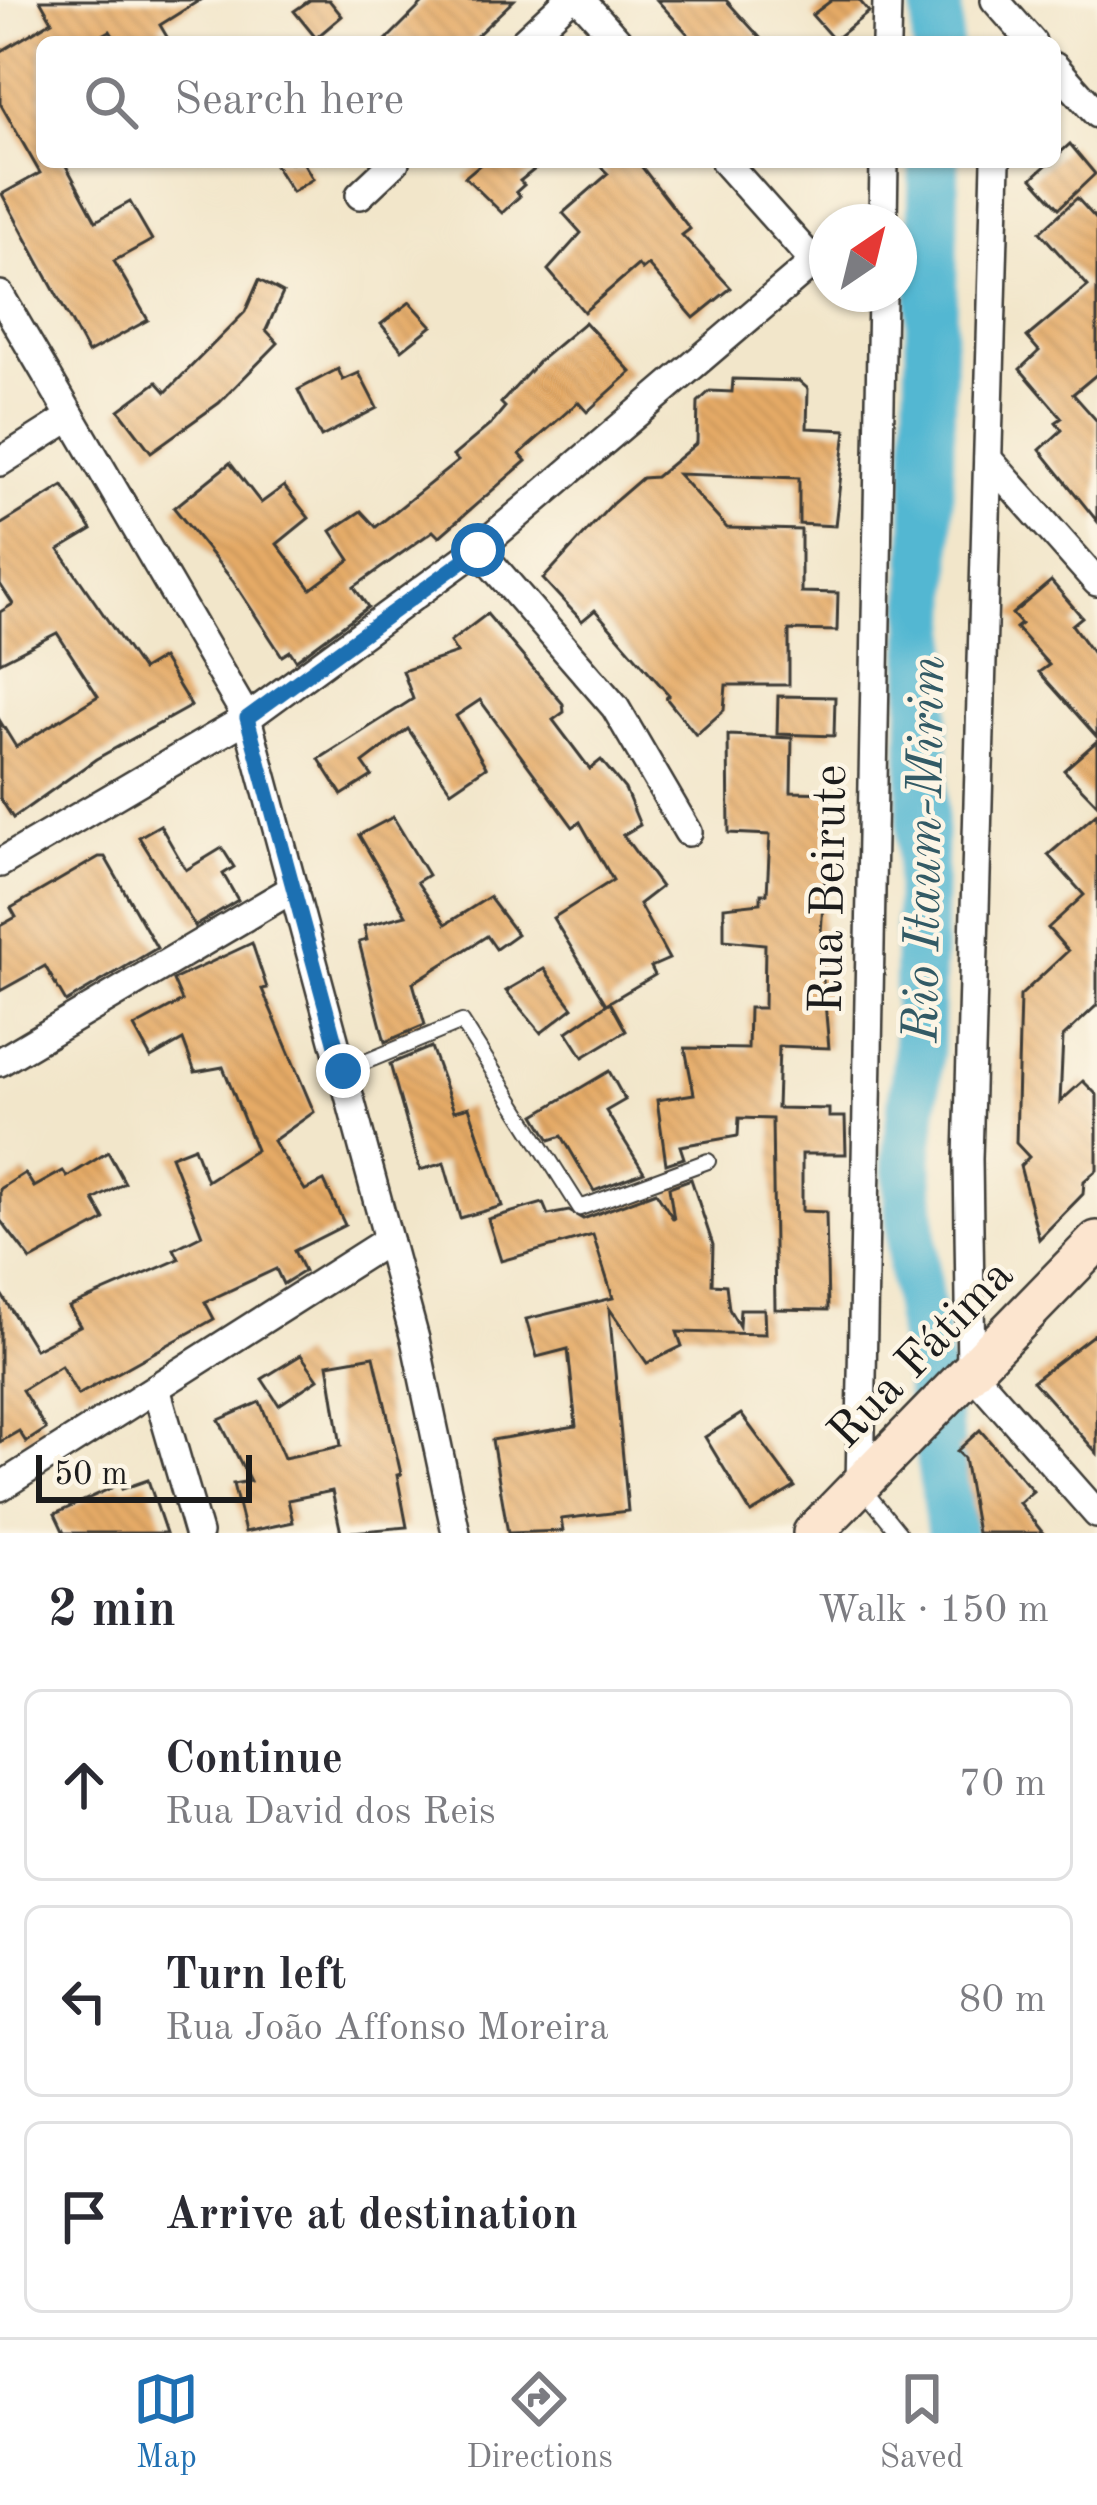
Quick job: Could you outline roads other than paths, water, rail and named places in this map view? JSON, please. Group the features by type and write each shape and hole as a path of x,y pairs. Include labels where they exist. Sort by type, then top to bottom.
{"main road":[{"name":"Rua Fátima","path":"813,1533 1097,1241"}],"street":[{"path":"529,36 568,0"},
{"path":"581,0 614,36"},
{"path":"886,36 887,0"},
{"path":"997,3 999,36"},
{"path":"997,3 1027,36"},
{"path":"1061,74 1097,114"},
{"path":"360,195 389,168"},
{"path":"731,168 809,251"},
{"path":"883,204 884,168"},
{"path":"996,168 958,1385 1097,1514"},
{"path":"0,863 247,718 478,550 809,272"},
{"path":"0,295 247,718 428,1389 457,1533"},
{"name":"Rua Beirute","path":"860,1486 881,312"},
{"path":"0,462 71,417"},
{"path":"988,459 1097,582"},
{"path":"478,550 626,721 688,832"},
{"path":"0,1063 293,888"},
{"path":"0,1487 388,1240"},
{"path":"156,1388 198,1533"}],"lane":[{"path":"343,1071 462,1022 580,1208 708,1161"},
{"path":"860,1486 899,1533"}],"waterway":[{"name":"Rio Itaum-Mirim","path":"937,0 937,36"},
{"name":"Rio Itaum-Mirim","path":"934,168 918,1055 907,1158 913,1267 952,1533"}]}
